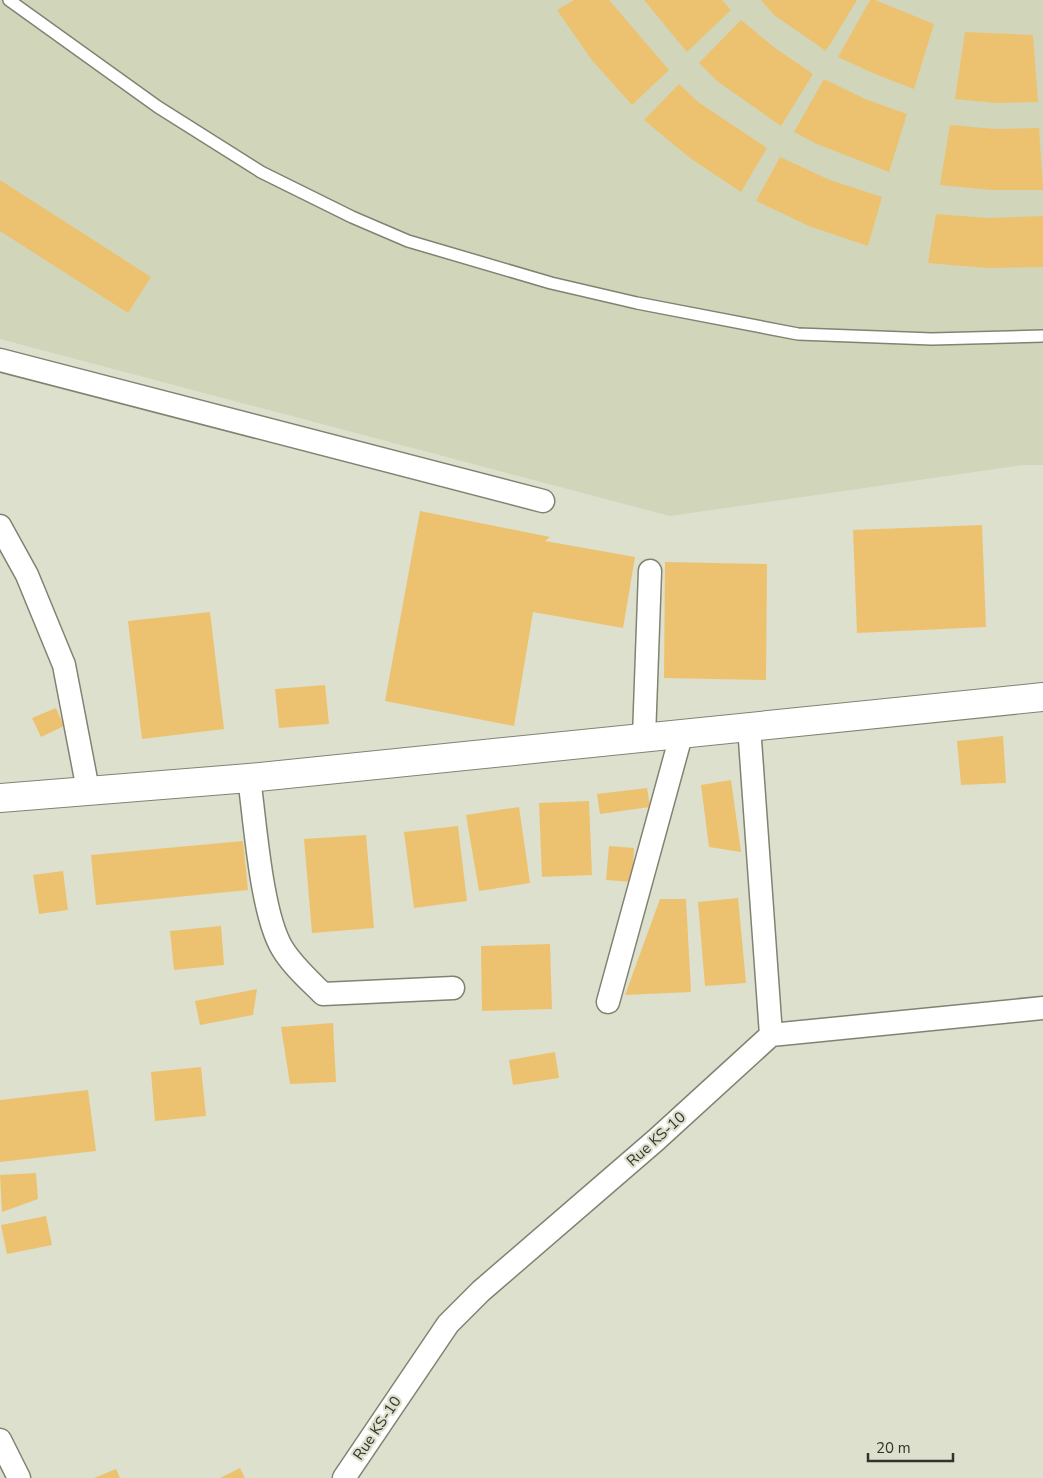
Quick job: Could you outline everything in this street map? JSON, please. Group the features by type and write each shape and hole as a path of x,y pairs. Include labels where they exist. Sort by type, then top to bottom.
{"street":[{"path":"0,360 543,501"},
{"path":"0,526 27,575 64,665 88,790"},
{"path":"644,737 650,571"},
{"path":"0,798 249,778 682,732 1043,697"},
{"path":"749,726 771,1035 1043,1008"},
{"path":"608,1002 682,732"},
{"path":"249,778 272,922 281,948 323,994 453,988"},
{"name":"Rue KS-10","path":"344,1478 448,1324 481,1291 656,1140 771,1035"},
{"path":"0,1440 19,1478"}],"lane":[{"path":"8,0 158,107 262,172 352,217 408,241 551,283 637,303 798,334 932,339 1043,336"}],"shaded area":[{"path":"0,0 1043,0 1043,465 1023,465 670,516 0,339"}],"building":[{"path":"574,0 609,0 669,70 632,105 591,59 557,10"},
{"path":"644,0 722,0 731,10 687,52"},
{"path":"761,0 857,0 826,51 774,15"},
{"path":"870,0 875,0 934,24 914,89 838,57"},
{"path":"741,20 775,48 813,74 781,126 717,81 699,63"},
{"path":"965,32 1033,35 1038,102 996,103 955,99"},
{"path":"824,79 865,99 907,114 889,172 817,144 794,132"},
{"path":"679,84 698,102 767,148 741,192 690,158 644,120"},
{"path":"950,125 995,129 1039,128 1043,190 991,190 940,185"},
{"path":"780,157 830,180 882,197 868,246 809,226 756,201"},
{"path":"0,180 151,277 128,313 0,231"},
{"path":"936,214 989,218 1043,216 1043,267 987,268 928,263"},
{"path":"420,511 550,537 545,541 635,557 623,628 533,612 514,726 385,701"},
{"path":"982,525 986,627 857,633 853,530"},
{"path":"665,562 767,564 766,680 664,678"},
{"path":"210,612 224,729 142,739 128,621"},
{"path":"325,685 329,724 279,728 275,689"},
{"path":"56,708 64,726 41,737 32,718"},
{"path":"1003,736 1006,783 961,785 957,741"},
{"path":"731,780 741,852 709,847 701,785"},
{"path":"647,788 650,807 600,814 597,794"},
{"path":"589,801 592,875 542,877 539,803"},
{"path":"519,807 530,883 479,891 466,815"},
{"path":"458,826 467,901 414,908 404,832"},
{"path":"366,835 374,928 312,933 304,839"},
{"path":"243,841 248,890 96,905 91,855"},
{"path":"609,846 634,848 632,882 606,880"},
{"path":"63,871 68,910 39,914 33,875"},
{"path":"738,898 746,983 705,986 698,902"},
{"path":"660,899 686,899 691,992 625,995"},
{"path":"221,926 224,965 174,970 170,931"},
{"path":"550,944 552,1009 482,1011 481,946"},
{"path":"257,989 253,1015 200,1025 195,1001"},
{"path":"333,1023 336,1082 290,1084 281,1027"},
{"path":"555,1052 559,1078 513,1085 509,1060"},
{"path":"201,1067 206,1116 155,1121 151,1072"},
{"path":"88,1090 96,1151 0,1162 0,1100"},
{"path":"36,1173 38,1199 2,1212 0,1175"},
{"path":"46,1216 52,1245 7,1254 1,1225"},
{"path":"240,1468 245,1478 220,1478"},
{"path":"116,1469 120,1478 94,1478"}]}
